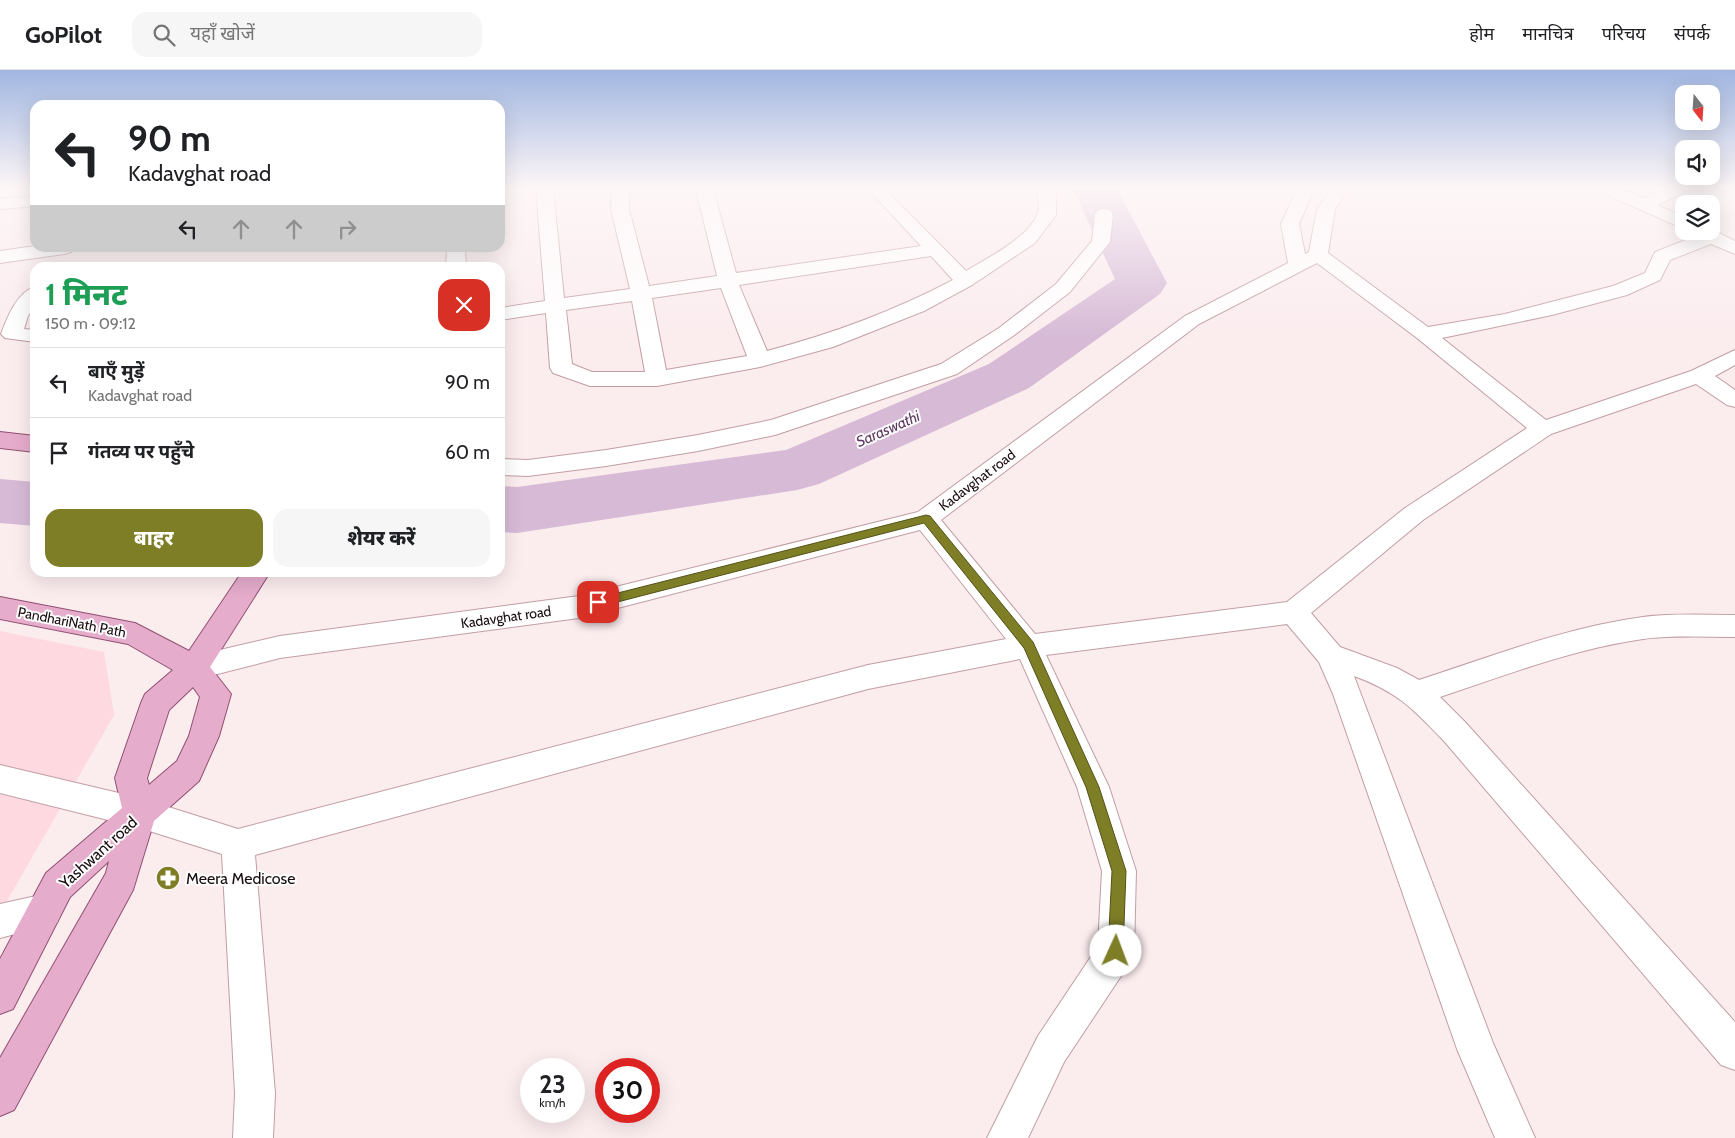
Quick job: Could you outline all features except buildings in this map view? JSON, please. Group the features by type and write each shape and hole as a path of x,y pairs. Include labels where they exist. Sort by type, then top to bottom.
{"main road":[{"path":"0,440 30,443"},
{"path":"0,1096 121,879 140,813 131,778 156,703 194,668 254,577"},
{"name":"PandhariNath Path","path":"0,608 135,634 194,668 216,694 204,736 188,771 140,813"},
{"name":"Yashwant road","path":"0,996 58,885 140,813"}],"street":[{"path":"548,239 561,368 590,379 658,378 760,360 825,342 917,307 965,281 1028,239"},
{"path":"628,239 642,292 658,378"},
{"path":"717,239 728,280 760,360"},
{"path":"925,239 965,281"},
{"path":"505,467 528,468 606,458 698,443 766,429 878,394 949,369 1006,332 1063,288 1101,242 1101,239"},
{"path":"1297,239 1308,260 1424,334 1543,428"},
{"path":"1308,260 1315,239"},
{"path":"1424,334 1459,330 1514,318 1626,289 1653,276 1662,256 1694,240"},
{"path":"1718,240 1735,248"},
{"path":"505,313 936,250"},
{"path":"0,257 36,252"},
{"path":"61,262 69,252"},
{"name":"Kadavghat road","path":"194,668 280,647 579,607 926,519 1192,320 1308,260"},
{"path":"30,299 18,315 12,334 30,336"},
{"path":"0,779 140,813 238,844 868,677 1028,646 1294,612 1414,514 1543,428 1699,376 1735,356"},
{"path":"1699,376 1735,400"},
{"path":"926,519 1028,646 1093,787 1119,871 1116,951 1050,1049 1007,1138"},
{"path":"1294,612 1330,655 1348,694 1476,1049 1515,1138"},
{"path":"1416,693 1561,647 1634,630 1691,625 1735,626"},
{"path":"1330,655 1387,676 1416,693 1455,732 1735,1051"},
{"path":"238,844 255,1093 253,1138"},
{"path":"0,921 45,911"}],"shaded area":[{"path":"0,631 104,652 114,715 0,913"}],"waterway":[{"name":"Saraswathi","path":"505,509 517,510 797,469 1009,376 1142,283 1120,239"},
{"name":"Saraswathi","path":"0,501 30,504"}],"place":[{"name":"Meera Medicose","path":"168,878"}],"route":[{"path":"598,602 926,519 1028,646 1093,787 1119,871 1116,951"}]}
